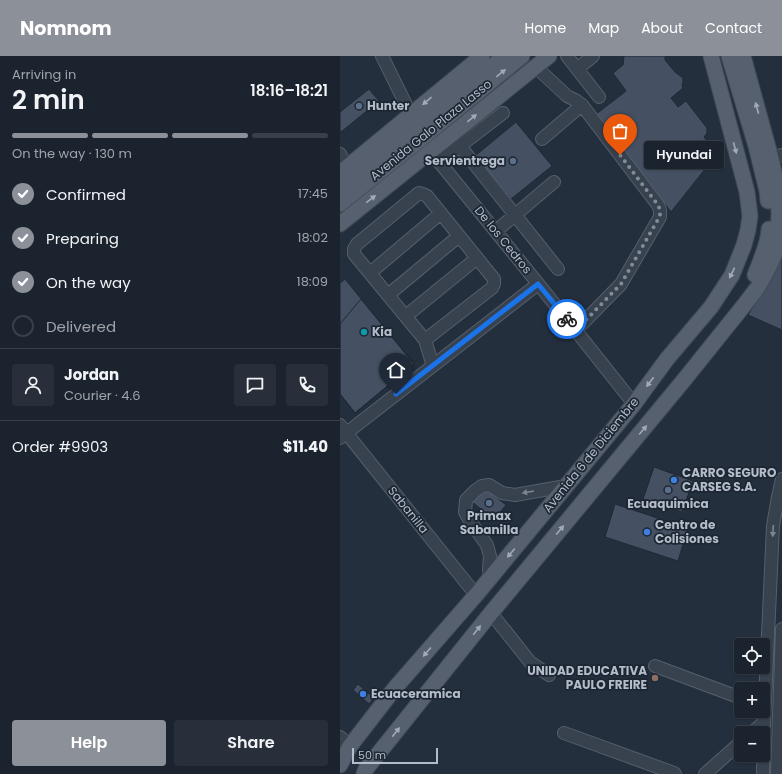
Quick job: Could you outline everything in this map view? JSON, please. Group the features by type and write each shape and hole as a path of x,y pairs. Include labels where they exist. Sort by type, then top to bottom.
{"main road":[{"name":"Avenida Galo Plaza Lasso","path":"340,190 505,56"},
{"name":"Avenida Galo Plaza Lasso","path":"340,204 522,56"},
{"name":"Avenida Galo Plaza Lasso","path":"340,224 435,157 549,56"},
{"name":"Avenida 6 de Diciembre","path":"728,56 756,146 767,191 769,233 745,304"},
{"name":"Avenida 6 de Diciembre","path":"364,774 370,763 745,304 758,287 769,267 775,253 778,235 779,214 776,157 743,56"},
{"name":"Avenida Galo Plaza Lasso","path":"342,165 411,115 481,57"},
{"name":"Avenida 6 de Diciembre","path":"340,765 345,741 395,688 476,595 634,404 667,359 711,307 732,275 744,245 750,216 747,192 725,110 709,58"},
{"path":"340,765 355,774"}],"street":[{"path":"382,56 411,115"},
{"path":"567,56 599,97"},
{"path":"577,69 593,56"},
{"path":"536,67 567,96 582,105 658,205 660,210 660,216 621,284 576,330"},
{"path":"542,139 582,105"},
{"path":"435,157 460,146 503,113"},
{"path":"460,146 558,269"},
{"name":"De los Cedros","path":"435,157 576,330 634,404"},
{"path":"496,231 554,182"},
{"path":"426,340 492,288 494,279 428,196 419,194 357,244 354,248 354,254 426,340 433,366"},
{"path":"370,273 441,213"},
{"path":"388,295 459,236"},
{"path":"406,316 477,258"},
{"path":"342,432 433,366 538,284"},
{"name":"Sabanilla","path":"342,432 476,595"},
{"path":"765,682 773,526 782,479"},
{"path":"490,577 490,556 487,545 465,512 466,500 482,486 489,485 502,493 514,494 566,486"},
{"path":"492,613 530,662 548,675"},
{"path":"777,774 782,629"},
{"path":"655,666 734,695"},
{"path":"763,774 764,718"},
{"path":"760,726 764,722"},
{"path":"564,733 675,774"},
{"path":"705,774 734,748"}],"building":[{"path":"624,56 665,56 665,60 675,72 683,78 683,88 671,98 678,107 686,101 707,128 707,133 704,137 717,154 671,212 595,115 626,91 613,73 623,65"},
{"name":"Hunter","path":"369,89 379,101 341,132 340,112"},
{"name":"Servientrega","path":"516,122 552,166 511,199 475,156"},
{"path":"782,251 782,330 748,315 781,258"},
{"name":"Kia","path":"345,279 414,364 355,413 340,394 340,283"},
{"name":"Kia","path":"361,299 414,364 355,413 340,394 340,324"},
{"name":"Ecuaquimica","path":"654,467 693,481 682,512 643,499"},
{"name":"Primax Sabanilla","path":"483,487 506,505 494,520 471,501"},
{"name":"Centro de Colisiones","path":"615,504 688,528 678,561 605,537"},
{"name":"Ecuaceramica","path":"358,684 374,698 369,704 353,690"}],"way so far":[{"path":"567,319 576,330 621,284 660,216 658,205 620,155"}],"place":[{"name":"Hunter","path":"359,106"},
{"name":"Hyundai","path":"620,155"},
{"name":"Servientrega","path":"513,161"},
{"name":"Kia","path":"364,332"},
{"name":"CARRO SEGURO CARSEG S.A.","path":"674,480"},
{"name":"Ecuaquimica","path":"668,490"},
{"name":"Primax Sabanilla","path":"489,503"},
{"name":"Centro de Colisiones","path":"647,532"},
{"name":"UNIDAD EDUCATIVA PAULO FREIRE","path":"655,678"},
{"name":"Ecuaceramica","path":"363,694"}],"route":[{"path":"396,394 538,284 567,319"}]}
